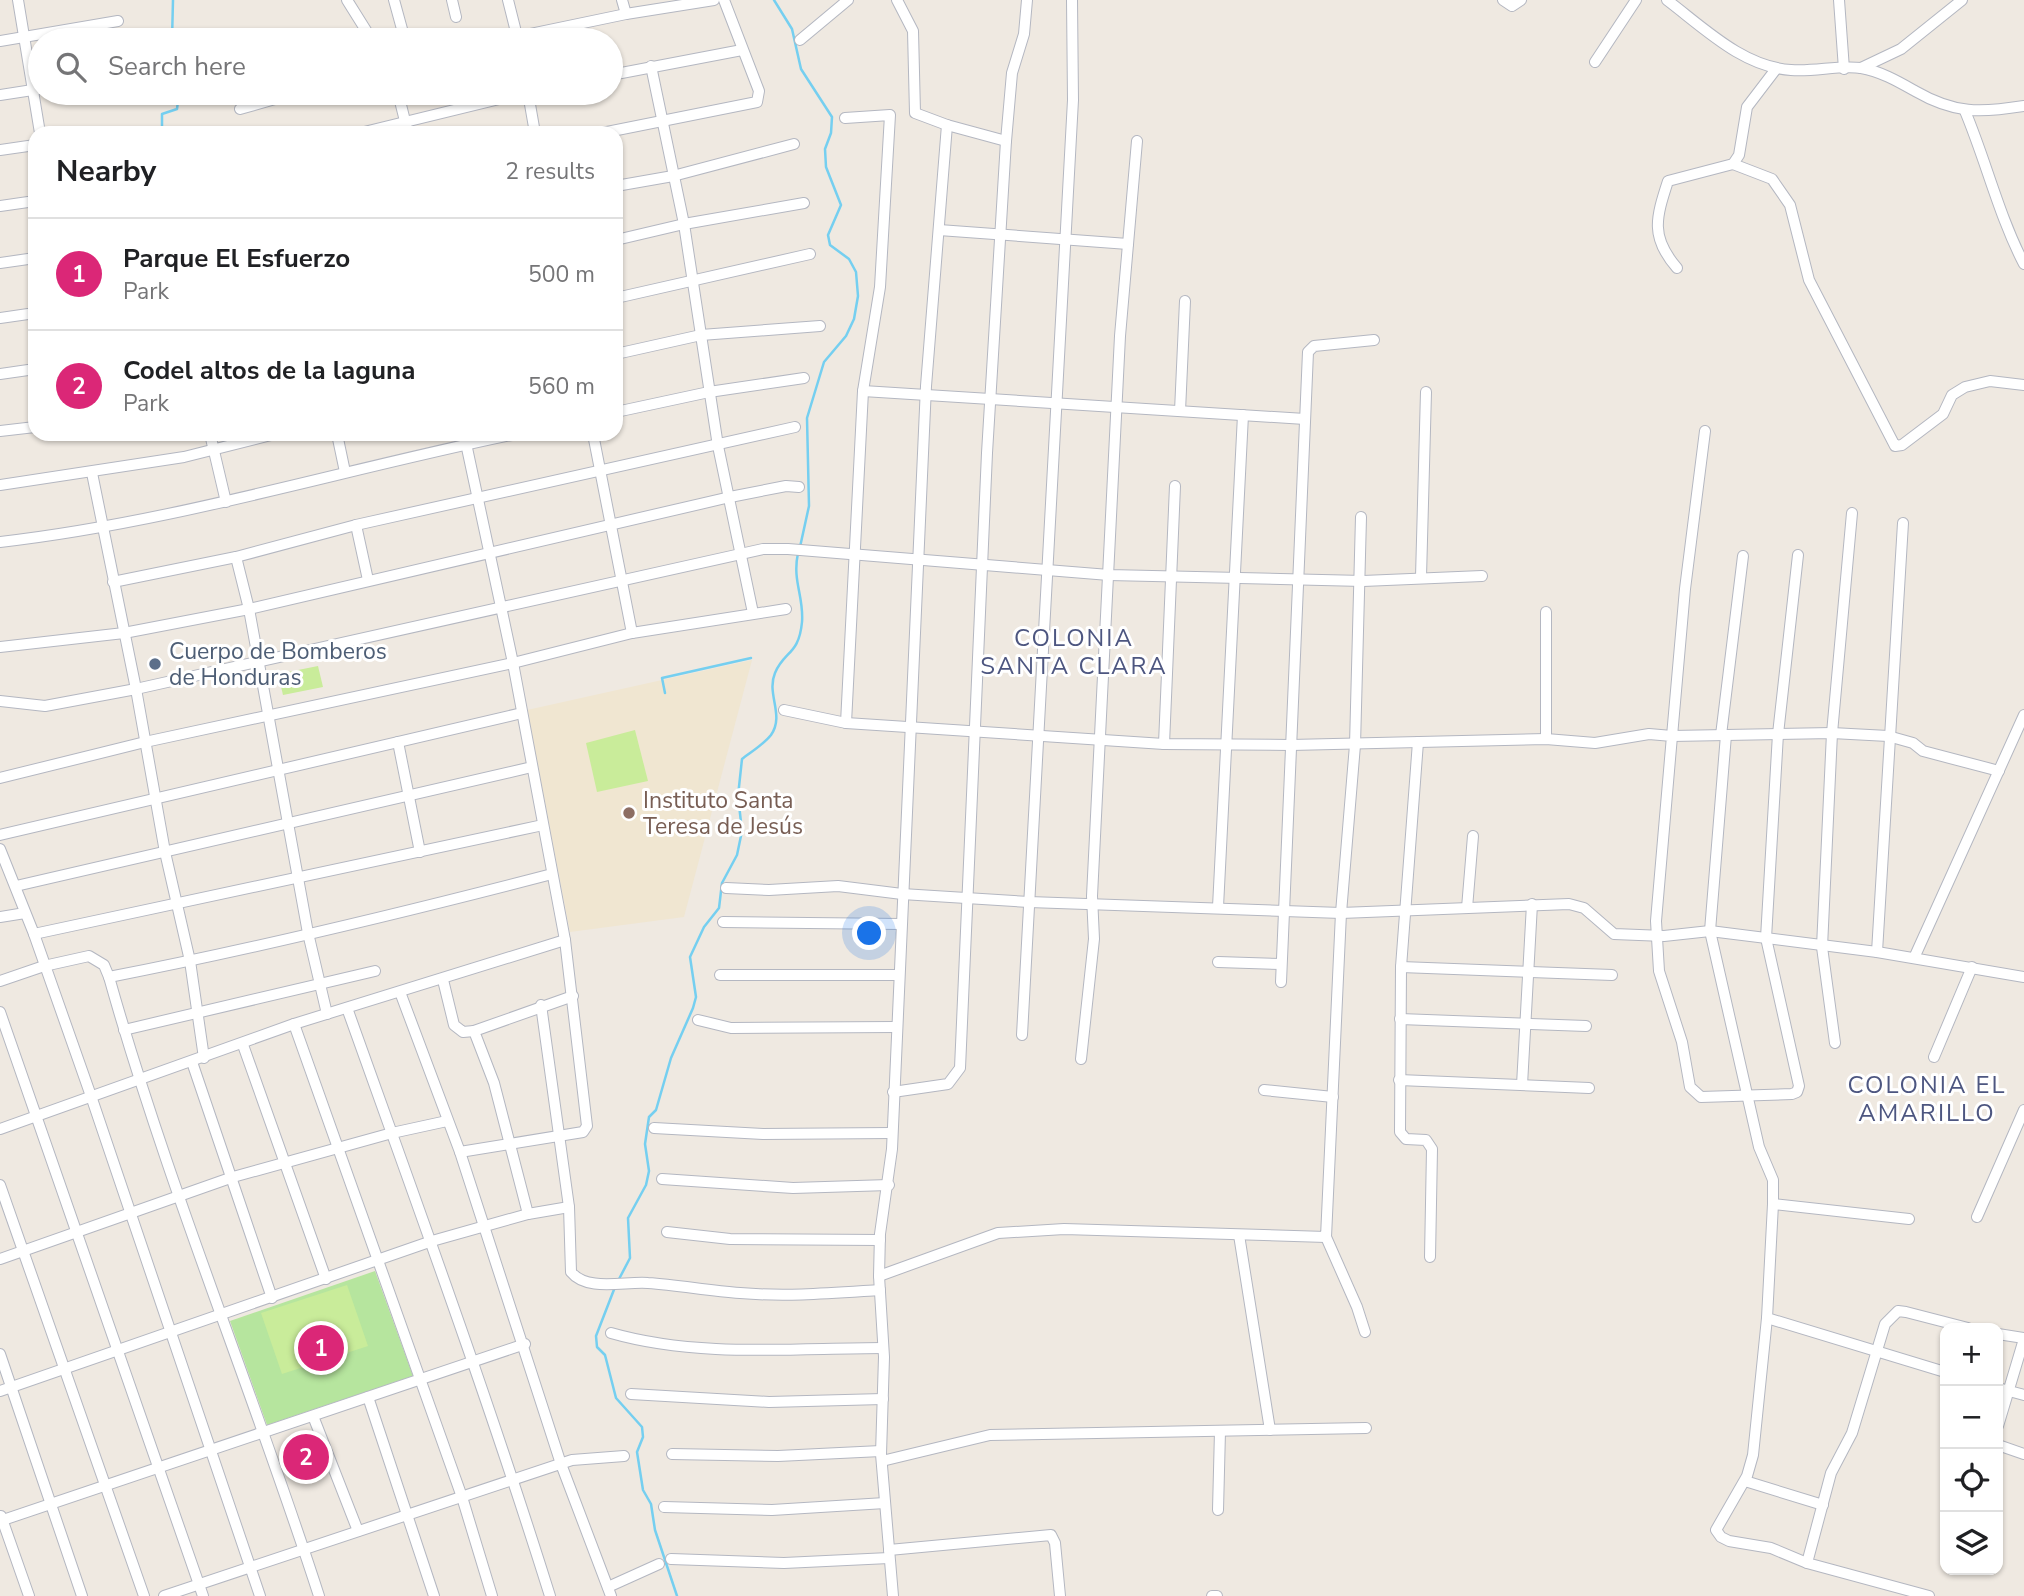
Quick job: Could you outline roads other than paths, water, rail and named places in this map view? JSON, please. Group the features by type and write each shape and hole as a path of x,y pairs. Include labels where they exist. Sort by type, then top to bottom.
{"street":[{"path":"18,0 28,50"},
{"path":"346,0 364,28"},
{"path":"394,0 402,28"},
{"path":"452,0 457,17"},
{"path":"508,0 515,28"},
{"path":"622,0 626,14"},
{"path":"563,28 672,3 714,0"},
{"path":"623,129 757,102 759,91 724,0"},
{"path":"800,40 848,0"},
{"path":"897,0 913,31 915,113"},
{"path":"893,1092 948,1084 960,1068 965,898 1006,141 1012,73 1024,34 1027,0"},
{"path":"1022,1035 1054,403 1073,100 1072,0"},
{"path":"1503,0 1512,6 1521,0"},
{"path":"1595,62 1636,0"},
{"path":"1667,0 1746,58 1776,69 1861,68 1901,49 1962,0"},
{"path":"1839,0 1844,69"},
{"path":"77,28 118,21"},
{"path":"0,41 28,36"},
{"path":"623,72 742,50"},
{"path":"651,66 684,224 718,446 753,613"},
{"path":"1861,68 1901,82 1937,103 1965,111 1983,113 2024,106"},
{"path":"1677,268 1664,253 1656,228 1668,181 1711,169 1725,169 1733,164 1739,155 1747,107 1776,69"},
{"path":"0,95 28,90"},
{"path":"38,105 40,126"},
{"path":"240,109 254,105"},
{"path":"401,105 406,126"},
{"path":"386,126 474,105"},
{"path":"529,105 533,126"},
{"path":"1965,111 1987,164 2013,244 2024,264"},
{"path":"845,118 915,113 1006,141"},
{"path":"846,723 863,391 879,298 890,114"},
{"path":"893,1596 882,1456 880,1240 889,1185 926,395 947,125"},
{"path":"1081,1059 1094,939 1093,902 1117,407 1137,141"},
{"path":"623,185 673,176 794,144"},
{"path":"0,150 28,146"},
{"path":"1733,164 1772,179 1790,205 1809,280 1895,446 1902,445 1943,414 1952,395 1965,387 1990,381 2024,385"},
{"path":"0,206 28,202"},
{"path":"623,238 684,224 804,203"},
{"path":"939,230 1128,244"},
{"path":"623,296 810,254"},
{"path":"0,263 28,259"},
{"path":"1180,411 1185,301"},
{"path":"0,318 28,314"},
{"path":"623,352 701,335 820,326"},
{"path":"1281,982 1310,347 1374,340"},
{"path":"0,374 28,370"},
{"path":"623,410 709,392 804,378"},
{"path":"863,391 1305,419"},
{"path":"1421,577 1426,392"},
{"path":"1218,907 1242,415"},
{"path":"113,582 236,557 356,525 795,427"},
{"path":"0,432 28,428"},
{"path":"1705,431 1685,589 1657,934 1659,971 1682,1042 1690,1087 1701,1097 1749,1098 1791,1094 1797,1092 1800,1086 1766,938 1778,734 1798,555"},
{"path":"212,441 226,502"},
{"path":"0,485 92,473 248,441"},
{"path":"338,441 345,472"},
{"path":"0,542 226,502 458,441"},
{"path":"460,1152 583,1132 587,1126 565,940 513,663 465,441"},
{"path":"594,441 632,633"},
{"path":"92,473 136,689 164,852 190,961 204,1058"},
{"path":"1,644 124,633 249,609 488,552 611,527 730,497 786,486 799,487"},
{"path":"1164,744 1175,486"},
{"path":"1835,1043 1822,947 1832,733 1852,513"},
{"path":"1361,517 1355,743 1341,913 1326,1237 1365,1332"},
{"path":"1877,952 1903,523"},
{"path":"356,525 368,580"},
{"path":"0,701 45,706 136,689 741,554 793,549 1109,575 1360,581 1482,576"},
{"path":"1743,555 1724,735 1710,932 1759,1147 1773,1180 1773,1204 1767,1318 1753,1455 1745,1481 1716,1530 1721,1537 1771,1548 1807,1563 1928,1596"},
{"path":"236,557 249,609 308,933 327,1014"},
{"path":"0,778 145,742 513,663 632,633 786,609"},
{"path":"1546,612 1546,739"},
{"path":"784,710 846,723 1164,744 1291,745 1546,739 1595,743 1649,734 1672,736 1832,733 1888,736 1913,743 1923,751 1999,771"},
{"path":"0,835 522,713"},
{"path":"1914,958 2024,715"},
{"path":"1418,742 1401,967 1399,1080 1402,1137 1426,1140 1432,1149 1430,1257"},
{"path":"398,743 420,852"},
{"path":"16,886 409,797 532,766"},
{"path":"34,934 544,825"},
{"path":"1467,908 1473,836"},
{"path":"0,849 34,934 91,1096 261,1596"},
{"path":"109,977 430,906 552,874"},
{"path":"726,888 769,890 838,886 902,894 1029,902 1093,902 1341,913 1569,904 1584,908 1614,934 1710,932 1877,952 2024,977"},
{"path":"1522,1085 1532,904"},
{"path":"0,917 26,913"},
{"path":"723,922 901,924"},
{"path":"0,1129 36,1114 243,1045 294,1024 565,940"},
{"path":"0,981 44,966 89,957 104,965 179,1197 224,1315 319,1596"},
{"path":"1218,962 1282,964"},
{"path":"1401,967 1612,975"},
{"path":"1934,1057 1972,967"},
{"path":"124,1030 375,971"},
{"path":"720,975 899,975"},
{"path":"443,980 454,1025 463,1032 474,1031 541,1005 573,996"},
{"path":"400,992 460,1152 525,1344 562,1464 609,1592 659,1564"},
{"path":"541,1005 569,1207 571,1272 577,1279 588,1283 623,1283 741,1293 805,1295 880,1290"},
{"path":"347,1009 432,1241 514,1479 550,1596"},
{"path":"0,1012 203,1596"},
{"path":"1400,1019 1586,1026"},
{"path":"698,1020 731,1028 896,1027"},
{"path":"294,1024 462,1497 492,1596"},
{"path":"474,1031 494,1083 528,1214"},
{"path":"243,1045 326,1279"},
{"path":"192,1062 272,1298"},
{"path":"1399,1080 1589,1088"},
{"path":"1265,1090 1333,1097"},
{"path":"1978,1217 2024,1110"},
{"path":"0,1258 77,1234 233,1177 392,1133 447,1121"},
{"path":"654,1128 763,1134 892,1133"},
{"path":"662,1179 793,1188 889,1185"},
{"path":"0,1185 144,1596"},
{"path":"1773,1204 1909,1219"},
{"path":"6,1389 432,1241 528,1214 569,1207"},
{"path":"879,1276 998,1233 1064,1229 1326,1237"},
{"path":"667,1233 770,1241 880,1240"},
{"path":"1239,1235 1269,1430"},
{"path":"1807,1563 1831,1473 1852,1433 1885,1324 1898,1311 1947,1323"},
{"path":"1767,1318 1940,1370"},
{"path":"611,1333 647,1343 693,1347 883,1348"},
{"path":"2003,1335 2024,1339 2003,1411"},
{"path":"29,1596 1,1518 525,1344"},
{"path":"0,1354 6,1389 51,1503 82,1596"},
{"path":"2003,1389 2024,1395"},
{"path":"631,1394 769,1402 883,1399"},
{"path":"368,1397 435,1596"},
{"path":"313,1416 358,1531"},
{"path":"672,1454 882,1456 990,1435 1366,1428"},
{"path":"1218,1510 1220,1431"},
{"path":"2003,1447 2024,1454"},
{"path":"164,1596 572,1460 624,1455"},
{"path":"1745,1481 1823,1505"},
{"path":"664,1507 772,1510 885,1503"},
{"path":"671,1559 784,1563 1051,1535 1055,1543 1060,1596"}],"waterway":[{"path":"172,28 173,0"},
{"path":"774,0 792,29 801,69 832,117 831,133 825,149 826,167 841,205 828,235 830,245 849,259 856,272 858,296 854,319 846,336 824,362 807,418 809,506 800,547"},
{"path":"162,126 162,114 177,109 178,105"},
{"path":"618,1281 630,1258 628,1218 646,1185 649,1171 645,1144 649,1117 656,1110 671,1058 696,997 690,957 704,927 719,908 722,883 737,855 742,831 738,796 742,759 765,742 775,727 775,673 795,647 800,633 802,613 796,572 798,553"},
{"path":"665,693 662,678 751,658"},
{"path":"615,1287 596,1336 597,1347 605,1355 616,1398 642,1427 643,1437 637,1452 643,1490 651,1504 655,1530 677,1596"}],"place":[{"name":"Cuerpo de Bomberos de Honduras","path":"155,664"},
{"name":"Instituto Santa Teresa de Jesús","path":"629,813"},
{"name":"Parque El Esfuerzo","path":"321,1348"},
{"name":"Codel altos de la laguna","path":"306,1457"}],"district":[{"name":"COLONIA SANTA CLARA","path":"1074,652"},
{"name":"COLONIA EL AMARILLO","path":"1927,1099"}]}
